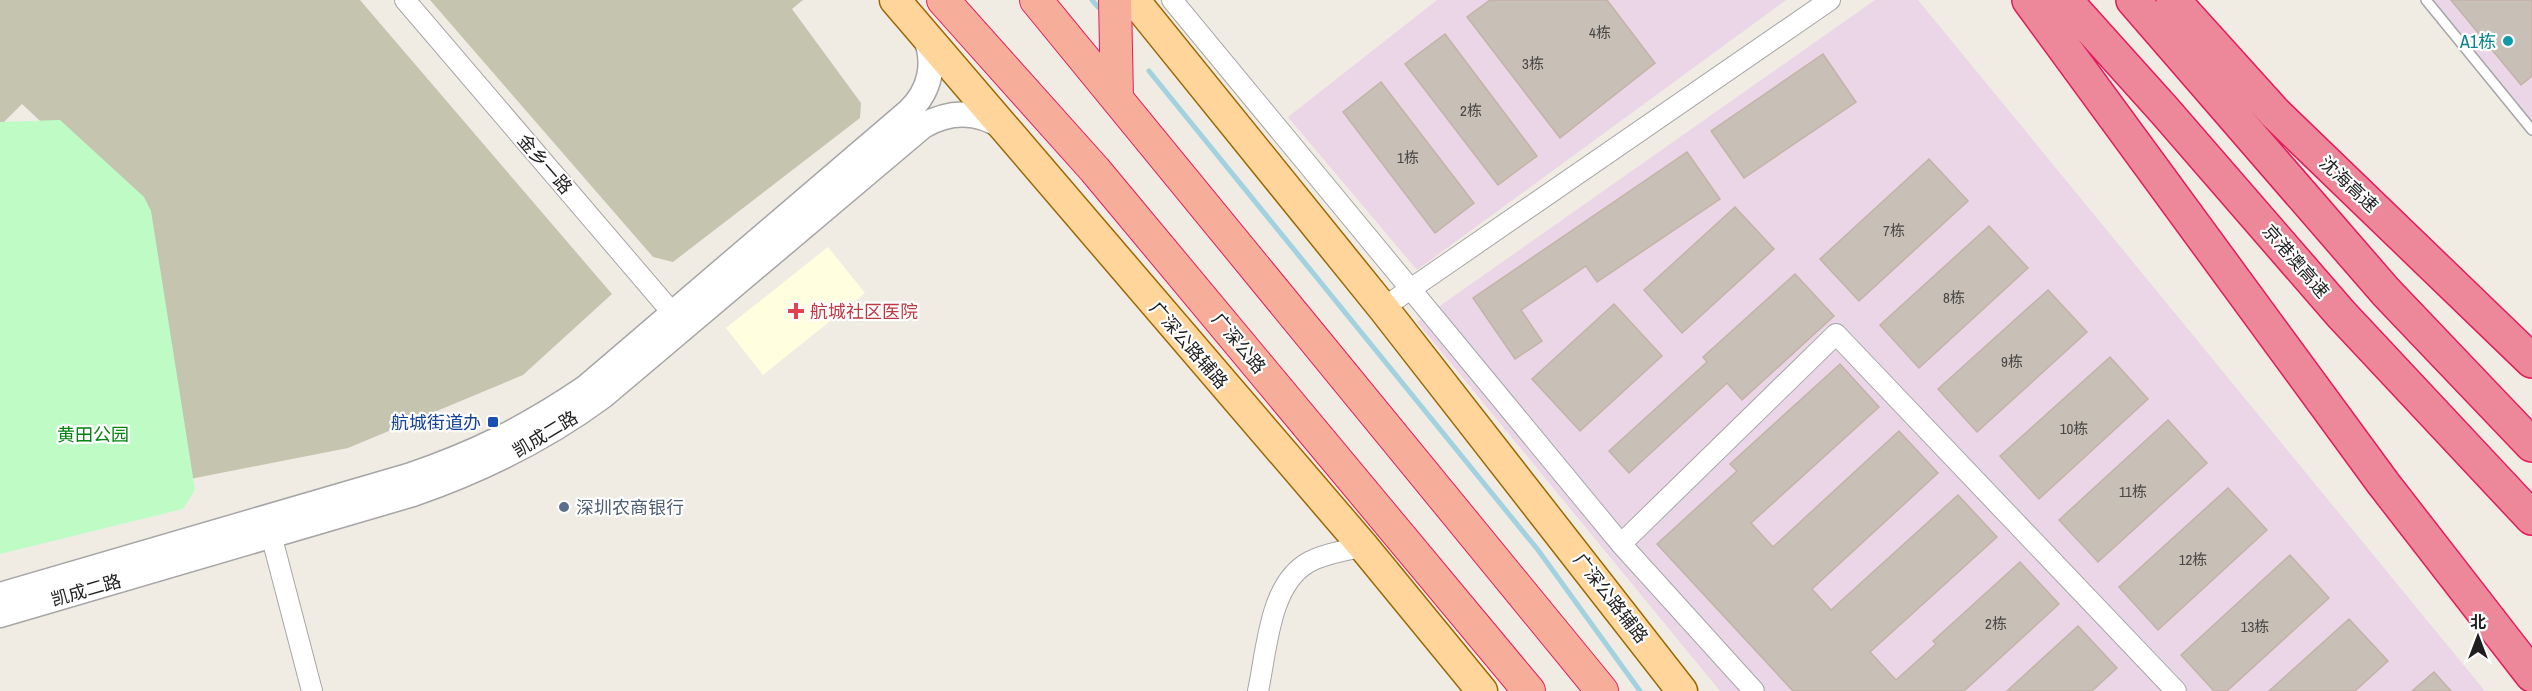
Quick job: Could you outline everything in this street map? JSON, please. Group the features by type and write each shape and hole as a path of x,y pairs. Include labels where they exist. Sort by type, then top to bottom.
{"highway":[{"name":"广深公路","path":"943,0 983,48 1095,170 1529,691"},
{"path":"1036,0 1602,691"},
{"path":"1050,0 1082,56"},
{"path":"1115,0 1117,98"},
{"path":"2029,0 2383,483 2528,671"},
{"name":"京港澳高速","path":"2065,0 2341,314 2532,518"},
{"path":"2133,0 2386,292 2532,445"},
{"name":"沈海高速","path":"2173,0 2275,113 2532,361"},
{"path":"2415,246 2480,301 2532,340"}],"main road":[{"name":"广深公路辅路","path":"895,0 1363,546 1482,691"},
{"name":"广深公路辅路","path":"1134,0 1383,308 1682,691"}],"street":[{"name":"金乡一路","path":"405,0 678,321"},
{"path":"1172,0 1409,290 1621,544 1754,691"},
{"path":"1383,308 1830,0"},
{"name":"凯成二路","path":"0,595 268,526 413,494 446,483 513,454 575,417 917,104 927,85 931,63 931,53 923,33"},
{"name":"凯成二路","path":"678,321 922,126 940,118 968,114 986,118 1004,129"},
{"path":"1621,544 1836,334 2176,691"},
{"name":"凯成二路","path":"0,615 268,526"},
{"path":"268,526 312,691"},
{"path":"1258,691 1276,604 1295,571 1312,560 1363,546"}],"lane":[{"path":"2426,0 2529,119 2532,130"}],"shaded area":[{"path":"0,0 360,0 612,294 523,375 348,448 170,483 135,210 22,104 0,126"},
{"path":"430,0 803,0 792,9 861,103 860,118 673,262 653,257"},
{"path":"1437,0 1786,0 1417,270 1288,117"},
{"path":"1875,0 1918,0 2485,691 1720,691 1417,322"},
{"path":"2421,0 2532,0 2532,136"},
{"name":"航城社区医院","path":"828,247 865,293 763,375 726,328"}],"green space":[{"name":"黄田公园","path":"60,120 144,197 151,211 195,490 183,509 0,554 0,122"}],"building":[{"path":"1490,0 1607,0 1655,63 1560,138 1467,17"},
{"name":"A1栋","path":"2451,0 2532,0 2532,76 2521,85"},
{"path":"1445,34 1537,156 1498,185 1405,64"},
{"path":"1823,54 1856,102 1744,178 1711,131"},
{"path":"1381,82 1474,203 1435,233 1343,112"},
{"path":"1687,152 1720,199 1597,282 1586,266 1521,310 1542,341 1515,359 1473,298"},
{"path":"1929,159 1968,201 1859,301 1820,259"},
{"path":"1735,207 1774,249 1682,333 1644,290"},
{"path":"1989,226 2028,268 1919,368 1880,325"},
{"path":"1795,274 1834,316 1742,400 1727,383 1629,473 1609,451 1707,362 1703,357"},
{"path":"2048,290 2087,332 1977,432 1938,389"},
{"path":"1614,304 1662,356 1580,431 1532,379"},
{"path":"2110,357 2148,399 2039,499 2000,456"},
{"path":"1840,364 1879,407 1751,523 1773,547 1899,431 1938,473 1812,589 1831,610 1958,495 1997,537 1870,652 1896,680 1936,644 1933,641 2020,562 2059,604 1964,691 1793,691 1657,544 1737,471 1730,464"},
{"path":"2168,420 2207,463 2098,562 2059,520"},
{"path":"2228,488 2267,530 2158,630 2119,587"},
{"path":"2290,555 2329,598 2227,691 2214,691 2181,655"},
{"path":"2349,619 2388,661 2355,691 2269,691"},
{"path":"2078,626 2117,668 2092,691 2007,691"},
{"path":"2434,672 2451,691 2412,691"}],"waterway":[{"path":"1092,0 1098,7"},
{"path":"1149,71 1538,550 1640,691"}],"place":[{"name":"A1栋","path":"2508,41"},
{"name":"航城社区医院","path":"796,311"},
{"name":"航城街道办","path":"493,422"},
{"name":"深圳农商银行","path":"564,507"}]}
